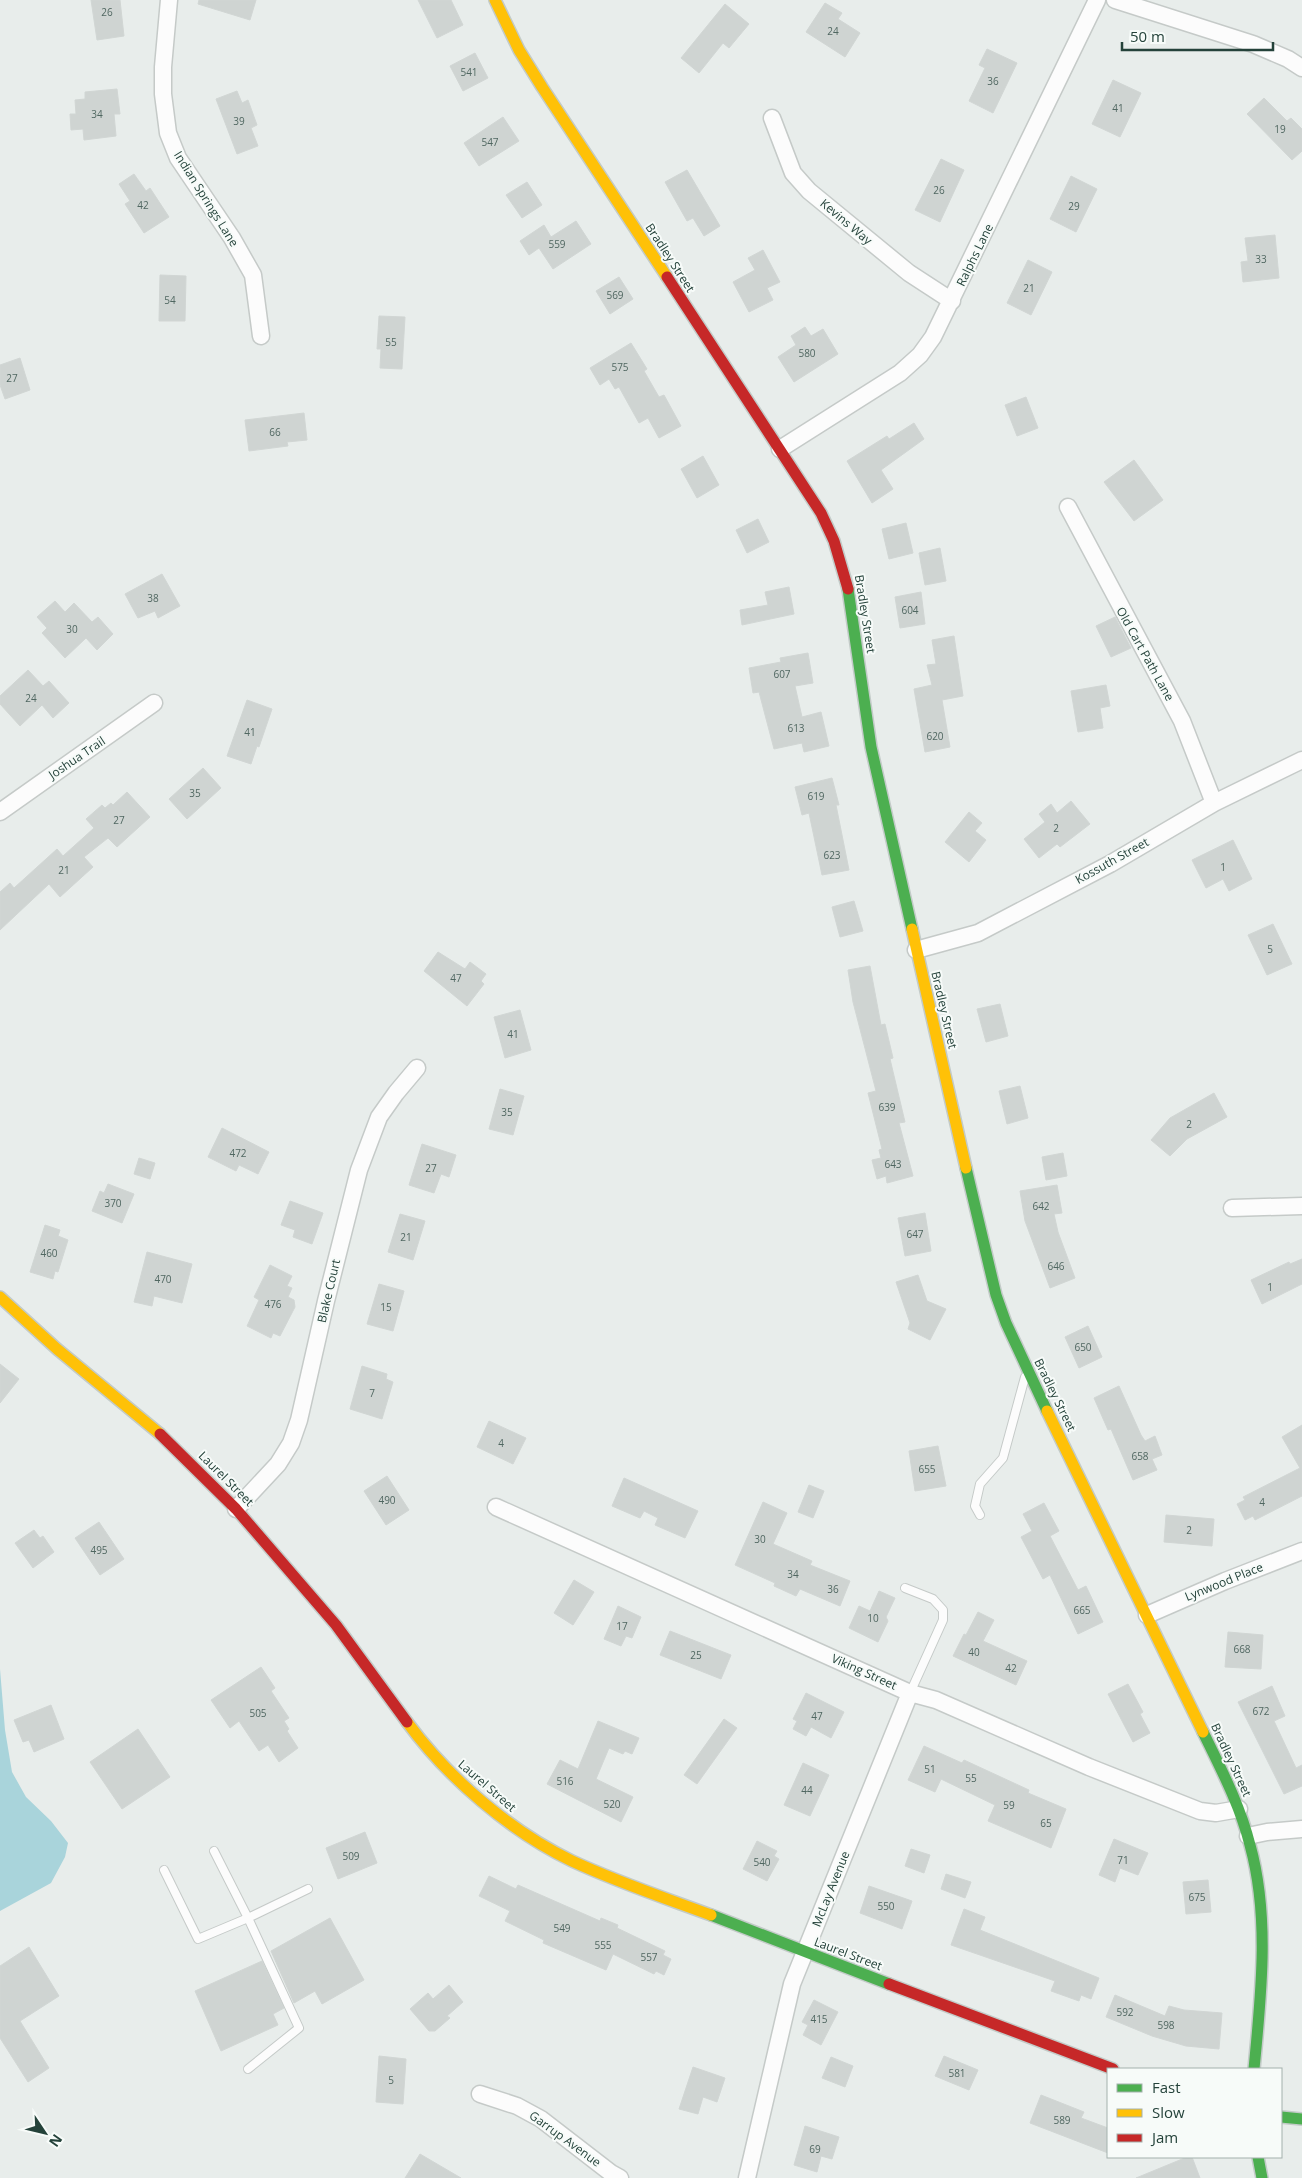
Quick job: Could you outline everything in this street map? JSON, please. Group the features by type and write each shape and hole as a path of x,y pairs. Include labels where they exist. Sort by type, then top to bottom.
{"street":[{"name":"Indian Springs Lane","path":"168,0 162,67 168,133 178,158 232,238 253,275 261,336"},
{"name":"Bradley Street","path":"496,0 519,50 542,87 780,449 821,513 834,541 850,599 872,747 916,950 988,1266 1006,1323 1239,1809 1248,1836 1256,1866 1261,1918 1259,2015 1254,2068"},
{"name":"Ralphs Lane","path":"780,449 900,373 920,355 934,337 1097,0"},
{"path":"1115,0 1253,44 1288,59 1302,68"},
{"name":"Kevins Way","path":"772,118 793,173 809,191 909,273 952,301"},
{"name":"Old Cart Path Lane","path":"1068,507 1182,721 1214,803"},
{"name":"Joshua Trail","path":"0,812 154,703"},
{"name":"Kossuth Street","path":"916,950 978,932 1110,864 1214,803 1302,760"},
{"name":"Blake Court","path":"236,1509 278,1464 291,1442 299,1420 326,1301 359,1170 379,1117 417,1068"},
{"path":"1232,1208 1302,1206"},
{"name":"Laurel Street","path":"0,1297 57,1349 158,1432 236,1509 336,1625 435,1758 499,1815 520,1831 571,1860 613,1878 1110,2068"},
{"name":"Viking Street","path":"496,1507 910,1693 936,1700 1089,1767 1200,1811 1216,1814 1239,1809"},
{"name":"Lynwood Place","path":"1147,1615 1225,1581 1302,1551"},
{"name":"McLay Avenue","path":"747,2178 792,1984 910,1693"},
{"path":"1248,1836 1267,1832 1302,1829"},
{"name":"Garrup Avenue","path":"480,2094 517,2106 541,2119 604,2168 620,2178"},
{"path":"1282,2117 1302,2119"},
{"path":"1258,2158 1262,2178"}],"lane":[{"path":"980,1515 975,1506 980,1484 1004,1458 1027,1370"},
{"path":"906,1588 933,1600 943,1610 943,1620 910,1693"},
{"path":"214,1851 248,1918 299,2028 248,2068"},
{"path":"164,1870 198,1939 248,1918 308,1889"}],"water":[{"path":"0,1669 5,1730 12,1772 26,1797 51,1821 68,1843 65,1857 51,1883 0,1911"}],"building":[{"path":"91,0 120,0 124,36 97,40"},
{"path":"199,0 256,0 250,20 198,4"},
{"path":"418,0 451,0 463,25 437,38"},
{"path":"825,3 842,13 838,19 860,33 845,57 806,32"},
{"path":"725,4 749,24 729,48 723,43 699,73 681,58"},
{"path":"987,49 1017,63 993,113 969,101 985,68 979,65"},
{"path":"475,53 488,78 463,91 450,66"},
{"path":"1113,80 1141,93 1120,137 1092,124"},
{"path":"117,89 120,114 114,114 116,136 84,140 83,129 71,130 70,114 76,114 75,100 85,99 85,92"},
{"path":"237,91 242,103 248,100 257,125 251,128 258,146 237,154 216,99"},
{"path":"1264,98 1287,121 1291,118 1302,129 1302,151 1292,160 1247,114"},
{"path":"503,117 519,141 479,166 464,143"},
{"path":"941,159 964,170 940,222 915,210"},
{"path":"687,170 720,226 704,236 693,218 687,221 665,182"},
{"path":"134,174 146,191 150,188 169,217 144,233 125,204 130,201 119,184"},
{"path":"1071,176 1097,189 1076,232 1050,219"},
{"path":"527,182 542,205 522,218 506,195"},
{"path":"576,221 591,244 553,269 539,248 529,255 520,241 544,225 551,237"},
{"path":"1275,235 1279,278 1243,282 1241,262 1248,261 1245,238"},
{"path":"763,250 780,282 767,288 773,300 749,312 733,282 755,270 748,258"},
{"path":"1028,260 1052,272 1031,315 1007,303"},
{"path":"160,275 186,276 185,321 159,321"},
{"path":"619,277 633,299 610,314 596,291"},
{"path":"379,316 405,317 402,369 380,368 381,349 377,349"},
{"path":"805,327 811,336 823,329 838,354 794,382 778,357 796,345 791,336"},
{"path":"631,343 647,369 644,371 659,397 664,395 681,426 659,438 648,418 639,423 619,387 615,389 609,379 600,385 590,368"},
{"path":"20,358 30,390 5,399 0,385 0,365"},
{"path":"1026,397 1038,428 1017,436 1005,405"},
{"path":"304,413 307,440 287,442 288,446 249,451 245,420"},
{"path":"914,423 924,439 881,470 893,489 872,503 847,461 887,436 889,439"},
{"path":"703,456 719,485 697,498 681,469"},
{"path":"1134,460 1163,500 1134,521 1104,482"},
{"path":"758,519 769,542 747,553 736,530"},
{"path":"906,523 913,553 889,559 882,529"},
{"path":"940,548 946,581 925,585 919,553"},
{"path":"162,574 180,606 158,618 155,611 138,618 125,594"},
{"path":"789,587 794,614 742,625 740,610 768,605 765,592"},
{"path":"921,592 925,624 900,628 895,597"},
{"path":"55,601 65,612 74,603 92,622 98,617 113,634 97,650 86,638 65,658 42,633 47,628 37,617"},
{"path":"1115,617 1131,648 1111,657 1096,626"},
{"path":"954,636 963,696 942,700 950,747 925,752 914,689 932,685 927,665 936,664 932,640"},
{"path":"808,653 813,683 795,686 802,717 821,712 829,746 804,752 802,743 774,749 759,692 753,693 749,668 781,662 780,658"},
{"path":"28,670 43,686 49,681 69,703 53,718 42,705 20,726 0,704 0,696"},
{"path":"1106,685 1110,706 1100,708 1103,728 1078,732 1071,691"},
{"path":"247,700 272,709 251,764 227,756"},
{"path":"203,768 221,788 187,819 169,799"},
{"path":"832,778 839,805 836,805 849,870 822,875 809,813 802,815 795,787"},
{"path":"127,792 150,817 117,847 108,838 84,857 93,867 60,897 49,884 0,930 0,892 10,883 14,888 57,849 63,856 94,828 86,819 102,805 105,808 111,803 113,805"},
{"path":"1071,801 1090,824 1060,847 1057,844 1039,858 1024,839 1045,822 1039,814 1051,804 1057,813"},
{"path":"969,812 982,823 975,831 986,840 969,862 945,842"},
{"path":"1233,840 1252,879 1229,891 1223,879 1206,888 1192,860"},
{"path":"854,901 863,931 840,937 832,907"},
{"path":"1273,924 1292,964 1267,975 1248,935"},
{"path":"438,952 465,969 470,962 486,974 481,981 484,984 467,1006 424,971"},
{"path":"870,966 881,1025 885,1024 893,1058 890,1059 905,1122 899,1123 913,1176 887,1183 886,1176 877,1179 872,1160 881,1158 879,1150 882,1149 868,1093 876,1091 853,1002 848,970"},
{"path":"1000,1004 1008,1036 986,1042 977,1009"},
{"path":"520,1010 531,1050 505,1058 494,1017"},
{"path":"1020,1086 1028,1118 1007,1124 999,1091"},
{"path":"500,1089 524,1096 513,1135 489,1129"},
{"path":"1214,1093 1227,1117 1187,1139 1170,1156 1151,1140 1170,1118"},
{"path":"222,1128 269,1152 258,1174 239,1165 236,1171 208,1157"},
{"path":"422,1144 456,1155 449,1177 441,1174 434,1193 409,1185"},
{"path":"1063,1153 1067,1176 1046,1180 1042,1157"},
{"path":"139,1158 155,1163 150,1179 134,1174"},
{"path":"108,1184 134,1194 122,1223 92,1211 100,1191 104,1193"},
{"path":"1057,1185 1062,1213 1054,1214 1058,1232 1075,1278 1050,1288 1025,1221 1020,1191"},
{"path":"290,1201 323,1213 312,1244 293,1237 295,1230 281,1225"},
{"path":"925,1213 931,1251 905,1256 898,1218"},
{"path":"400,1214 425,1221 413,1260 388,1252"},
{"path":"45,1225 60,1230 58,1236 68,1240 58,1272 55,1271 53,1279 30,1272"},
{"path":"147,1252 192,1264 182,1303 154,1296 152,1306 134,1302"},
{"path":"1302,1259 1302,1284 1262,1304 1251,1280 1289,1262 1290,1264"},
{"path":"270,1265 292,1276 287,1286 292,1288 288,1297 294,1300 295,1307 280,1336 273,1333 271,1338 247,1326 259,1300 254,1297"},
{"path":"918,1275 927,1301 946,1309 930,1340 908,1329 910,1323 896,1282"},
{"path":"379,1284 404,1291 393,1331 367,1324"},
{"path":"1088,1326 1102,1357 1079,1368 1065,1337"},
{"path":"0,1364 19,1379 0,1403"},
{"path":"362,1366 387,1374 386,1379 393,1382 382,1419 350,1409"},
{"path":"1119,1386 1141,1435 1145,1441 1155,1436 1162,1455 1152,1459 1157,1470 1133,1480 1111,1429 1108,1430 1094,1398"},
{"path":"489,1421 526,1438 513,1464 477,1447"},
{"path":"1302,1425 1302,1496 1255,1520 1253,1516 1245,1520 1237,1504 1245,1500 1243,1497 1300,1468 1282,1437"},
{"path":"938,1446 946,1486 915,1491 909,1451"},
{"path":"387,1476 409,1510 386,1525 364,1491"},
{"path":"624,1478 698,1511 685,1538 655,1525 658,1518 644,1511 640,1518 612,1506"},
{"path":"809,1485 824,1491 813,1518 798,1512"},
{"path":"763,1502 787,1513 773,1544 812,1561 810,1565 850,1581 840,1606 800,1589 796,1596 774,1586 775,1583 735,1565"},
{"path":"1044,1503 1059,1531 1050,1536 1078,1590 1086,1586 1103,1622 1078,1634 1050,1575 1043,1579 1021,1537 1032,1531 1023,1514"},
{"path":"1166,1515 1214,1519 1212,1546 1164,1542"},
{"path":"99,1522 124,1559 100,1575 75,1538"},
{"path":"34,1530 40,1538 43,1536 54,1552 33,1568 15,1543"},
{"path":"574,1580 594,1592 573,1625 554,1613"},
{"path":"879,1591 895,1598 886,1617 888,1621 878,1642 849,1628 859,1606 870,1611"},
{"path":"618,1606 641,1617 632,1638 626,1636 621,1646 604,1639"},
{"path":"978,1612 994,1620 983,1641 1027,1661 1016,1685 953,1656"},
{"path":"670,1631 731,1655 721,1679 660,1655"},
{"path":"1228,1632 1263,1635 1261,1669 1225,1667"},
{"path":"261,1667 275,1688 271,1691 289,1718 284,1721 289,1729 287,1731 298,1748 279,1762 268,1745 259,1751 239,1721 230,1728 211,1700"},
{"path":"1128,1684 1143,1712 1140,1714 1150,1733 1133,1742 1108,1694"},
{"path":"1272,1686 1285,1716 1274,1721 1296,1768 1302,1765 1302,1786 1284,1794 1238,1702"},
{"path":"806,1693 844,1712 831,1738 811,1727 806,1736 793,1729 797,1721 793,1719"},
{"path":"51,1705 64,1739 34,1752 29,1740 23,1742 14,1720"},
{"path":"724,1719 737,1728 697,1784 684,1775"},
{"path":"598,1721 639,1738 632,1754 625,1751 623,1754 609,1748 596,1779 633,1797 621,1822 547,1784 560,1760 578,1769"},
{"path":"138,1729 170,1777 122,1809 90,1762"},
{"path":"924,1746 962,1763 964,1760 1029,1790 1028,1793 1066,1809 1051,1848 988,1821 995,1805 941,1779 935,1792 908,1780"},
{"path":"803,1763 829,1775 810,1816 784,1805"},
{"path":"365,1832 377,1863 338,1879 326,1848"},
{"path":"1114,1839 1148,1853 1138,1875 1120,1868 1115,1882 1099,1875"},
{"path":"757,1841 777,1851 774,1856 779,1859 767,1881 743,1869"},
{"path":"911,1849 930,1855 924,1873 905,1866"},
{"path":"946,1874 971,1882 965,1898 941,1889"},
{"path":"489,1876 516,1889 518,1885 600,1921 601,1918 618,1925 617,1928 665,1951 663,1955 671,1959 664,1975 656,1971 654,1974 613,1954 606,1970 543,1943 544,1940 505,1921 510,1911 479,1896"},
{"path":"1208,1880 1211,1912 1186,1914 1183,1882"},
{"path":"869,1886 912,1901 902,1929 860,1913"},
{"path":"964,1909 985,1917 980,1930 1099,1978 1091,1999 1081,1995 1079,2001 1051,1991 1055,1981 951,1945"},
{"path":"330,1918 364,1980 322,2004 315,1991 294,2003 271,1951"},
{"path":"29,1947 59,1996 20,2021 49,2068 28,2082 0,2038 0,1966"},
{"path":"262,1961 284,2008 273,2014 278,2025 221,2051 195,1991"},
{"path":"449,1985 463,2002 447,2016 450,2018 435,2031 429,2031 410,2009 428,1993 433,1999"},
{"path":"1115,1995 1165,2016 1169,2006 1184,2010 1222,2013 1219,2049 1186,2046 1152,2036 1106,2017"},
{"path":"814,2000 838,2012 821,2045 803,2035 808,2025 802,2022"},
{"path":"379,2056 406,2059 403,2104 376,2102"},
{"path":"944,2056 978,2070 969,2090 935,2076"},
{"path":"831,2057 853,2066 845,2087 822,2078"},
{"path":"693,2067 725,2078 717,2102 703,2097 698,2114 679,2109"},
{"path":"1041,2095 1084,2112 1081,2118 1107,2128 1107,2153 1030,2123"},
{"path":"805,2126 839,2137 832,2159 821,2156 817,2172 794,2165"},
{"path":"420,2154 461,2178 405,2178"},
{"path":"1185,2158 1192,2158 1200,2178 1136,2178"}],"traffic: fast":[{"path":"848,589 871,747 912,929"},
{"path":"966,1168 996,1295 1006,1323 1047,1411"},
{"path":"1203,1732 1230,1787 1241,1816 1256,1872 1260,1900 1262,1956 1254,2068"},
{"path":"711,1915 889,1984"},
{"path":"1282,2117 1302,2119"},
{"path":"1258,2158 1262,2178"}],"traffic: slow":[{"path":"495,0 519,50 667,277"},
{"path":"912,929 966,1168"},
{"path":"0,1297 57,1349 160,1434"},
{"path":"1047,1411 1203,1732"},
{"path":"407,1722 423,1743 461,1783 503,1819 549,1849 589,1869 711,1915"}],"traffic: jam":[{"path":"667,277 821,513 834,541 848,589"},
{"path":"160,1434 236,1509 336,1625 407,1722"},
{"path":"889,1984 1110,2068"}]}
